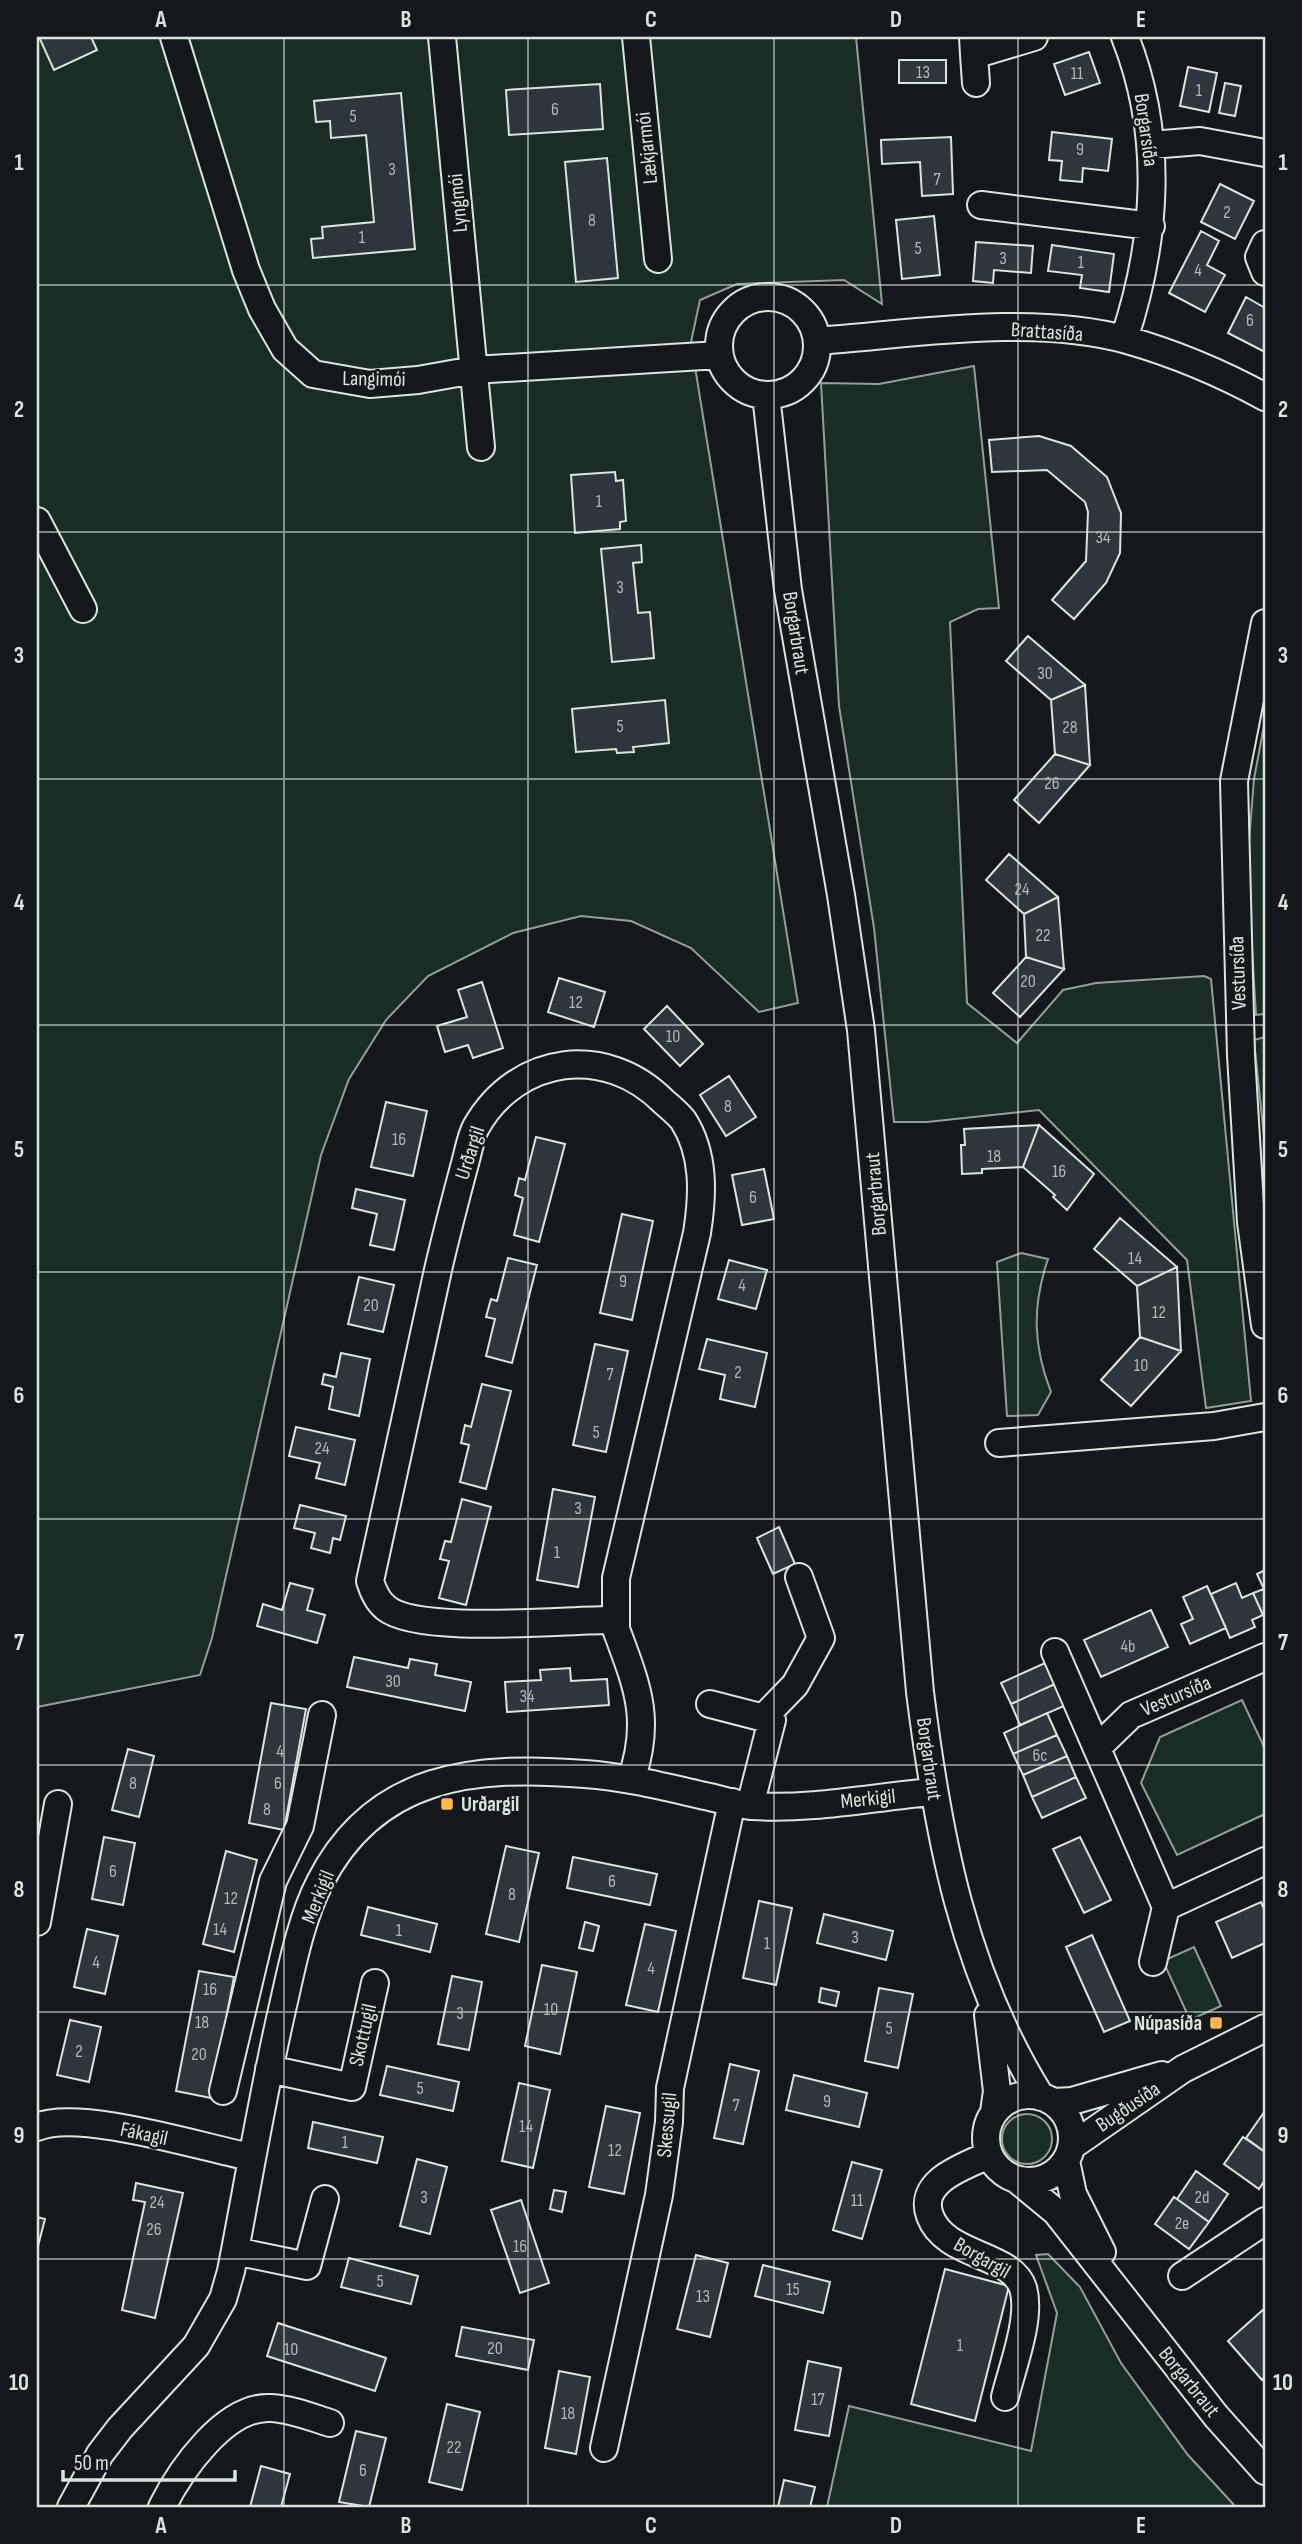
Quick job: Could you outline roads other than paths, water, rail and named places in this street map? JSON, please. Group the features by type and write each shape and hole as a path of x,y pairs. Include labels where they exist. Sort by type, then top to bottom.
{"street":[{"name":"Langimói","path":"174,37 246,270 262,309 285,349 313,373 344,382 370,384 418,380 474,370 719,355"},
{"name":"Lyngmói","path":"442,37 481,447"},
{"name":"Lækjarmói","path":"636,37 658,259"},
{"path":"976,83 973,46 1034,37"},
{"name":"Borgarsíða","path":"1124,339 1140,290 1151,226 1151,145 1143,95 1125,37"},
{"path":"1151,145 1200,141 1265,153"},
{"path":"981,205 1151,226"},
{"path":"1265,244 1259,257 1265,272"},
{"path":"760,297 790,302 803,312 813,325 817,341 816,358 809,373 790,389 766,395 749,391 735,382 719,355 724,324 733,311 745,302 760,297"},
{"name":"Brattasíða","path":"817,341 954,329 1043,328 1124,339 1213,368 1265,397"},
{"name":"Borgarbraut","path":"766,395 788,590 841,895 861,1030 920,1692 932,1792 963,1926 985,1992 1017,2058 1047,2100"},
{"path":"37,521 83,609"},
{"name":"Vestursíða","path":"1265,623 1234,780 1247,1152 1251,1222 1265,1325"},
{"name":"Urðargil","path":"616,1620 482,1625 421,1619 386,1609 374,1594 370,1581 447,1228 474,1130 489,1107 514,1083 547,1070 580,1062 613,1068 654,1091 683,1121 699,1160 701,1176 697,1233 616,1578 616,1620 642,1708 639,1756 631,1780"},
{"path":"999,1443 1214,1426 1265,1417"},
{"path":"710,1704 763,1718 795,1685 821,1638 799,1577"},
{"path":"1055,1652 1166,1908 1153,1962"},
{"name":"Vestursíða","path":"1097,1748 1132,1715 1265,1657"},
{"path":"223,2091 273,1881 300,1826 322,1715"},
{"name":"Skessugil","path":"604,2448 659,2195 670,2122 670,2088 741,1804 772,1720 763,1718"},
{"name":"Merkigil","path":"71,2507 107,2445 196,2346 223,2299 235,2252 250,2157 289,1980 318,1884 347,1839 383,1807 430,1783 481,1772 583,1774 631,1780 741,1804 789,1806 932,1792"},
{"path":"37,1923 58,1804"},
{"path":"1166,1908 1265,1861"},
{"path":"251,1972 289,1980"},
{"name":"Skottugil","path":"269,2069 352,2087 375,1983"},
{"name":"Borgarbraut","path":"985,1992 995,2065 994,2112"},
{"name":"Bugðusíða","path":"1069,2153 1183,2069 1265,2028"},
{"name":"Bugðusíða","path":"1047,2100 1072,2101 1183,2069"},
{"path":"1015,2098 1047,2100 1069,2121 1069,2153 1044,2179 1030,2182 1004,2174 989,2155 986,2140 994,2112 1015,2098"},
{"name":"Fákagil","path":"38,2122 91,2122 250,2157"},
{"name":"Borgarbraut","path":"1069,2153 1073,2194 1119,2289"},
{"name":"Borgargil","path":"989,2155 951,2173 933,2186 927,2208 934,2229 969,2252 1010,2270 1022,2285 1027,2306 1005,2397"},
{"name":"Borgarbraut","path":"1016,2179 1056,2212 1119,2289 1167,2355 1265,2471"},
{"path":"235,2252 307,2266 325,2199"},
{"path":"1182,2276 1265,2221"},
{"path":"163,2507 172,2487 202,2447 222,2427 247,2413 269,2408 330,2423"}],"place":[{"name":"Urðargil","path":"447,1804"},
{"name":"Núpasíða","path":"1216,2023"}]}
